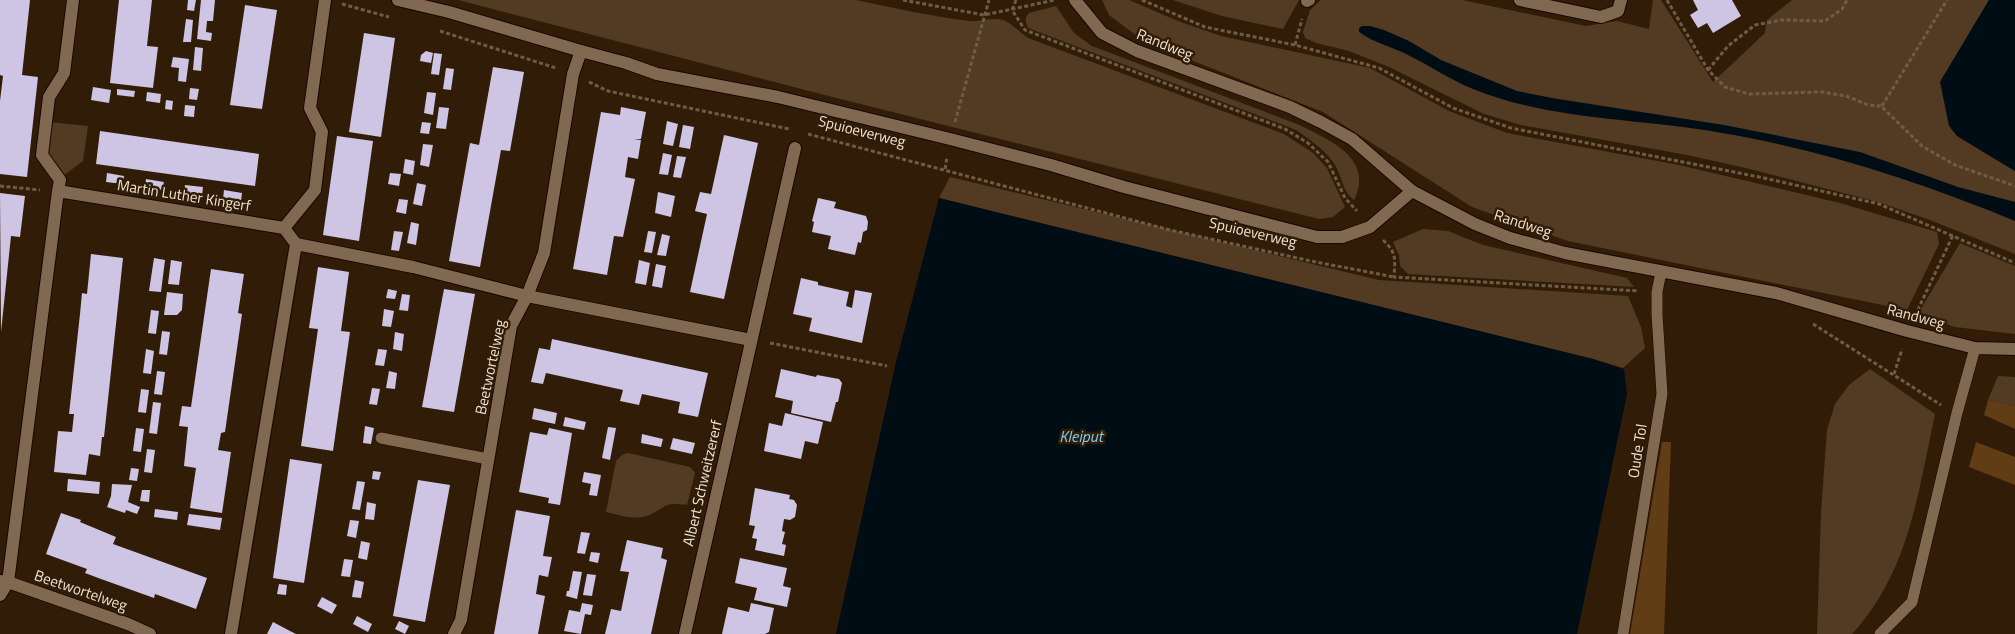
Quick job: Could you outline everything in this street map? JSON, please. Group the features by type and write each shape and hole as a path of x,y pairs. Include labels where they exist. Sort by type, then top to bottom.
{"street":[{"path":"0,595 4,582 60,180 42,155 49,97 64,73 73,0"},
{"name":"Spuioeverweg","path":"398,0 449,12 626,63 657,74 778,97 950,139 1051,165 1124,187 1318,236 1342,237 1370,227 1412,191"},
{"name":"Randweg","path":"1075,0 1102,33 1137,52 1290,108 1344,134 1412,191 1475,224 1510,238 1565,253 1776,293 1907,331 1975,348 2015,349"},
{"path":"1520,0 1601,17 1618,11 1621,0"},
{"path":"331,1 310,108 322,132 315,190 284,228 296,244 413,267 527,296 751,340"},
{"name":"Beetwortelweg","path":"454,634 461,620 511,326 527,296 544,253 573,74 581,51"},
{"name":"Albert Schweitzererf","path":"685,634 795,148"},
{"name":"Martin Luther Kingerf","path":"58,192 284,228"},
{"path":"231,634 296,244"},
{"name":"Beetwortelweg","path":"4,582 128,624 150,634"}],"lane":[{"name":"Oude Tol","path":"1623,634 1662,394 1657,314 1657,292 1661,272"},
{"path":"1880,634 1912,602 1957,413 1975,348"},
{"path":"381,438 488,458"}],"path":[{"path":"903,0 984,15 1055,0"},
{"path":"963,92 989,0"},
{"path":"1012,10 1016,0"},
{"name":"Randweg","path":"1142,0 1205,27 1295,45 1379,68 1453,108 1511,128 1764,178 1879,204 2015,263"},
{"path":"1295,45 1308,0"},
{"path":"1666,0 1708,70 1725,87 1749,94 1822,92 1846,96 1868,105 1882,106 1922,146 1955,165 2015,186"},
{"path":"1708,70 1728,46 1754,25 1782,20 1825,21 1842,9 1847,0"},
{"path":"1882,106 1947,0"},
{"path":"331,1 391,17"},
{"name":"Spuioeverweg","path":"436,30 516,54 573,74 608,91 798,131"},
{"name":"Spuioeverweg","path":"807,133 1170,230 1394,277"},
{"path":"0,186 58,192"},
{"path":"1935,272 1953,235"},
{"path":"751,340 887,366"}],"shaded area":[{"path":"458,0 856,0 969,21 1003,20 1010,23 1028,38 1284,134 1313,153 1327,168 1345,207 1333,217 1319,219 817,93"},
{"path":"1102,0 1129,0 1178,21 1221,36 1370,68 1449,111 1507,133 1679,165 1840,203 1937,232 1939,244 1907,310 1568,241 1472,207 1323,112 1150,44 1109,15"},
{"path":"1173,0 1299,0 1283,29 1222,16"},
{"path":"1321,0 1462,0 1586,26 1617,21 1649,29 1653,0 1661,0 1713,82 1765,33 1767,20 1792,0 1989,0 1940,82 1957,136 2015,171 2015,254 1930,220 1878,202 1746,168 1687,155 1521,125 1484,114 1389,67 1349,51 1316,43 1305,38 1303,32 1310,10"},
{"path":"1056,6 1074,33 1092,46 1297,124 1322,136 1345,152 1353,161 1358,173 1359,185 1354,200 1347,193 1334,163 1326,153 1296,130 1028,28 1026,18 1029,13"},
{"path":"49,122 88,126 83,161 63,176 47,157"},
{"path":"950,177 1379,280 1628,296 1641,327 1645,348 1623,368 939,198"},
{"path":"1423,229 1448,231 1483,245 1627,278 1634,287 1408,274 1400,266 1399,255 1393,242"},
{"path":"1960,243 2015,266 2015,334 1955,327 1918,314"},
{"path":"1870,369 1935,414 1909,530 1887,585 1871,610 1852,634 1817,634 1821,512 1827,430 1835,404 1849,385"},
{"path":"1998,376 2015,377 2015,406 1988,400"},
{"path":"1988,400 2015,406 2015,429 1984,415"},
{"path":"1662,442 1671,442 1664,634 1630,634"},
{"path":"1976,442 2015,457 2015,485 1969,467"},
{"path":"628,453 690,467 695,473 687,505 672,504 664,506 653,513 641,517 626,517 606,512 616,461 622,455"}],"water":[{"path":"1989,0 2015,0 2015,171 1957,136 1949,126 1940,82"},
{"path":"1362,26 1384,30 1409,41 1441,60 1517,91 1724,125 1860,152 1958,187 2015,202 2015,221 1908,180 1797,148 1691,128 1565,113 1503,99 1473,89 1410,56 1371,39 1359,32 1359,28"},
{"name":"Kleiput","path":"939,198 1593,359 1624,369 1627,394 1577,634 836,634 896,362"}],"building":[{"path":"0,0 30,0 22,75 38,77 27,177 0,174 0,101 3,76 0,75"},
{"path":"119,0 152,0 147,46 158,47 153,88 110,83"},
{"path":"188,0 196,0 194,11 187,10"},
{"path":"201,0 215,0 213,21 207,21 206,32 212,33 211,41 197,39"},
{"path":"1693,0 1732,0 1741,16 1713,33 1707,23 1698,28 1690,15 1698,10"},
{"path":"245,5 277,10 262,109 230,105"},
{"path":"186,19 193,20 191,42 183,42"},
{"path":"364,33 395,38 381,137 349,132"},
{"path":"195,47 203,48 201,71 193,70"},
{"path":"426,51 433,53 431,63 420,61 421,55"},
{"path":"434,53 442,54 439,75 431,74"},
{"path":"173,57 189,59 186,82 178,81 179,68 171,67"},
{"path":"493,67 524,72 510,151 501,150 480,267 449,261 470,143 479,145"},
{"path":"446,68 454,69 451,90 443,89"},
{"path":"93,87 111,90 109,103 91,100"},
{"path":"190,88 199,89 197,100 189,99"},
{"path":"117,89 135,91 134,97 117,95"},
{"path":"147,92 161,94 160,103 146,101"},
{"path":"427,92 436,93 433,115 424,113"},
{"path":"166,100 173,101 172,110 165,109"},
{"path":"185,105 195,106 194,117 184,116"},
{"path":"439,107 449,108 446,129 436,128"},
{"path":"621,107 646,112 641,139 634,139 641,140 638,159 628,157 625,177 635,179 623,237 614,236 607,275 573,269 601,112 620,115"},
{"path":"667,121 678,124 673,146 663,144"},
{"path":"422,122 431,123 429,134 420,133"},
{"path":"683,125 694,127 690,149 679,147"},
{"path":"100,131 259,154 255,186 96,164"},
{"path":"724,135 758,143 724,299 690,292 707,214 695,211 700,192 711,194"},
{"path":"337,136 373,141 359,241 323,235"},
{"path":"423,144 433,145 429,167 420,165"},
{"path":"663,153 672,155 668,175 659,174"},
{"path":"677,156 686,157 681,178 673,177"},
{"path":"405,159 415,161 413,175 403,173"},
{"path":"107,173 124,176 123,184 106,182"},
{"path":"390,173 401,174 399,186 388,184"},
{"path":"146,179 164,182 162,190 145,187"},
{"path":"417,183 426,185 422,206 413,204"},
{"path":"185,185 203,187 202,196 184,193"},
{"path":"224,190 242,193 241,201 223,199"},
{"path":"658,192 675,196 671,217 655,213"},
{"path":"0,193 25,196 20,237 11,236 1,332"},
{"path":"818,198 836,202 834,208 866,216 868,222 867,230 863,232 861,243 858,242 855,255 828,249 831,236 812,232 814,222 812,221"},
{"path":"399,199 408,200 406,214 396,212"},
{"path":"411,222 419,224 416,245 407,243"},
{"path":"394,231 403,232 399,251 391,250"},
{"path":"648,231 656,232 652,253 644,252"},
{"path":"662,234 670,236 666,256 657,255"},
{"path":"91,254 123,258 104,437 102,437 100,456 89,454 86,475 54,472 58,431 72,432 74,414 69,414 82,293 87,294"},
{"path":"154,258 165,260 161,292 149,291"},
{"path":"171,260 182,262 179,285 168,284"},
{"path":"639,260 650,263 646,285 635,283"},
{"path":"656,264 666,266 662,288 652,286"},
{"path":"318,267 349,272 341,331 350,332 333,451 301,446 318,329 309,328"},
{"path":"211,269 244,274 238,313 242,314 225,432 221,433 218,450 231,452 222,513 190,508 196,468 184,466 188,427 179,426 182,406 191,407"},
{"path":"801,278 818,282 818,285 849,292 846,306 852,308 855,290 872,293 862,343 809,331 812,318 793,314"},
{"path":"388,289 397,291 395,299 386,298"},
{"path":"444,289 475,294 454,412 422,407"},
{"path":"167,292 183,294 182,310 177,315 164,315"},
{"path":"402,294 410,295 408,311 399,310"},
{"path":"384,309 394,311 391,327 382,326"},
{"path":"151,310 159,311 156,334 148,333"},
{"path":"162,331 170,332 167,355 159,354"},
{"path":"395,332 404,334 402,351 393,349"},
{"path":"552,339 708,373 698,417 678,413 680,402 642,394 639,405 620,401 623,390 546,373 543,384 531,382 539,348 550,350"},
{"path":"146,349 154,351 151,374 143,373"},
{"path":"378,349 387,350 384,366 375,365"},
{"path":"781,369 816,377 817,375 839,379 842,383 831,422 791,413 793,401 775,397"},
{"path":"157,371 165,372 162,395 154,394"},
{"path":"389,371 397,373 395,389 386,388"},
{"path":"372,388 380,389 377,405 369,404"},
{"path":"141,389 149,390 146,413 138,412"},
{"path":"153,402 161,403 157,434 149,433"},
{"path":"534,408 557,413 555,424 532,419"},
{"path":"785,413 823,422 818,444 805,441 801,459 764,451 769,423 782,426"},
{"path":"565,417 586,422 584,430 563,426"},
{"path":"365,426 374,428 371,444 363,443"},
{"path":"608,427 616,428 610,460 602,458"},
{"path":"136,428 144,429 141,452 133,451"},
{"path":"549,428 572,433 560,505 548,503 549,498 519,492 530,432 547,435"},
{"path":"642,434 663,439 661,447 641,443"},
{"path":"673,438 695,443 692,454 670,449"},
{"path":"147,449 155,450 152,473 144,472"},
{"path":"290,459 322,464 304,583 273,578"},
{"path":"131,468 139,469 137,481 129,480"},
{"path":"373,471 381,472 379,480 372,479"},
{"path":"584,472 601,475 597,496 589,495 591,484 582,482"},
{"path":"68,479 100,482 99,494 67,491"},
{"path":"418,480 450,485 425,622 393,616"},
{"path":"357,481 365,482 360,510 352,509"},
{"path":"112,484 132,485 128,502 140,507 137,514 126,510 125,513 107,507 111,496"},
{"path":"755,488 790,495 789,499 794,500 797,505 795,517 790,520 784,519 782,531 785,532 782,544 786,545 784,556 755,550 757,539 752,538 755,526 749,525"},
{"path":"142,490 150,490 149,502 140,501"},
{"path":"367,502 376,504 374,520 365,519"},
{"path":"155,509 178,512 177,520 154,517"},
{"path":"516,510 550,516 543,556 552,557 548,577 539,575 536,594 545,596 538,634 494,634"},
{"path":"61,513 81,520 80,522 116,537 113,544 207,578 196,609 155,594 154,598 101,579 85,573 87,569 46,554"},
{"path":"189,514 222,518 220,530 187,525"},
{"path":"350,520 359,521 356,538 347,536"},
{"path":"581,532 590,533 585,554 577,553"},
{"path":"627,540 663,548 661,558 667,560 651,634 605,634 611,609 621,611 629,572 620,571"},
{"path":"361,541 370,543 367,560 358,558"},
{"path":"591,552 600,553 598,563 589,561"},
{"path":"740,558 787,568 783,586 791,588 787,607 754,600 757,588 735,583"},
{"path":"344,559 353,560 350,577 341,576"},
{"path":"573,571 582,572 577,599 566,596 567,591 569,591"},
{"path":"587,574 596,575 592,596 583,595"},
{"path":"355,580 364,582 361,598 352,597"},
{"path":"279,584 287,585 286,595 277,594"},
{"path":"322,597 337,605 332,614 317,606"},
{"path":"582,603 593,605 591,615 585,614 581,634 564,631 569,610 580,612"},
{"path":"751,603 774,608 769,632 765,634 722,634 728,607 749,612"},
{"path":"357,616 372,624 368,632 353,624"},
{"path":"399,621 409,626 405,634 395,629"},
{"path":"273,622 290,631 296,634 267,634"}]}
